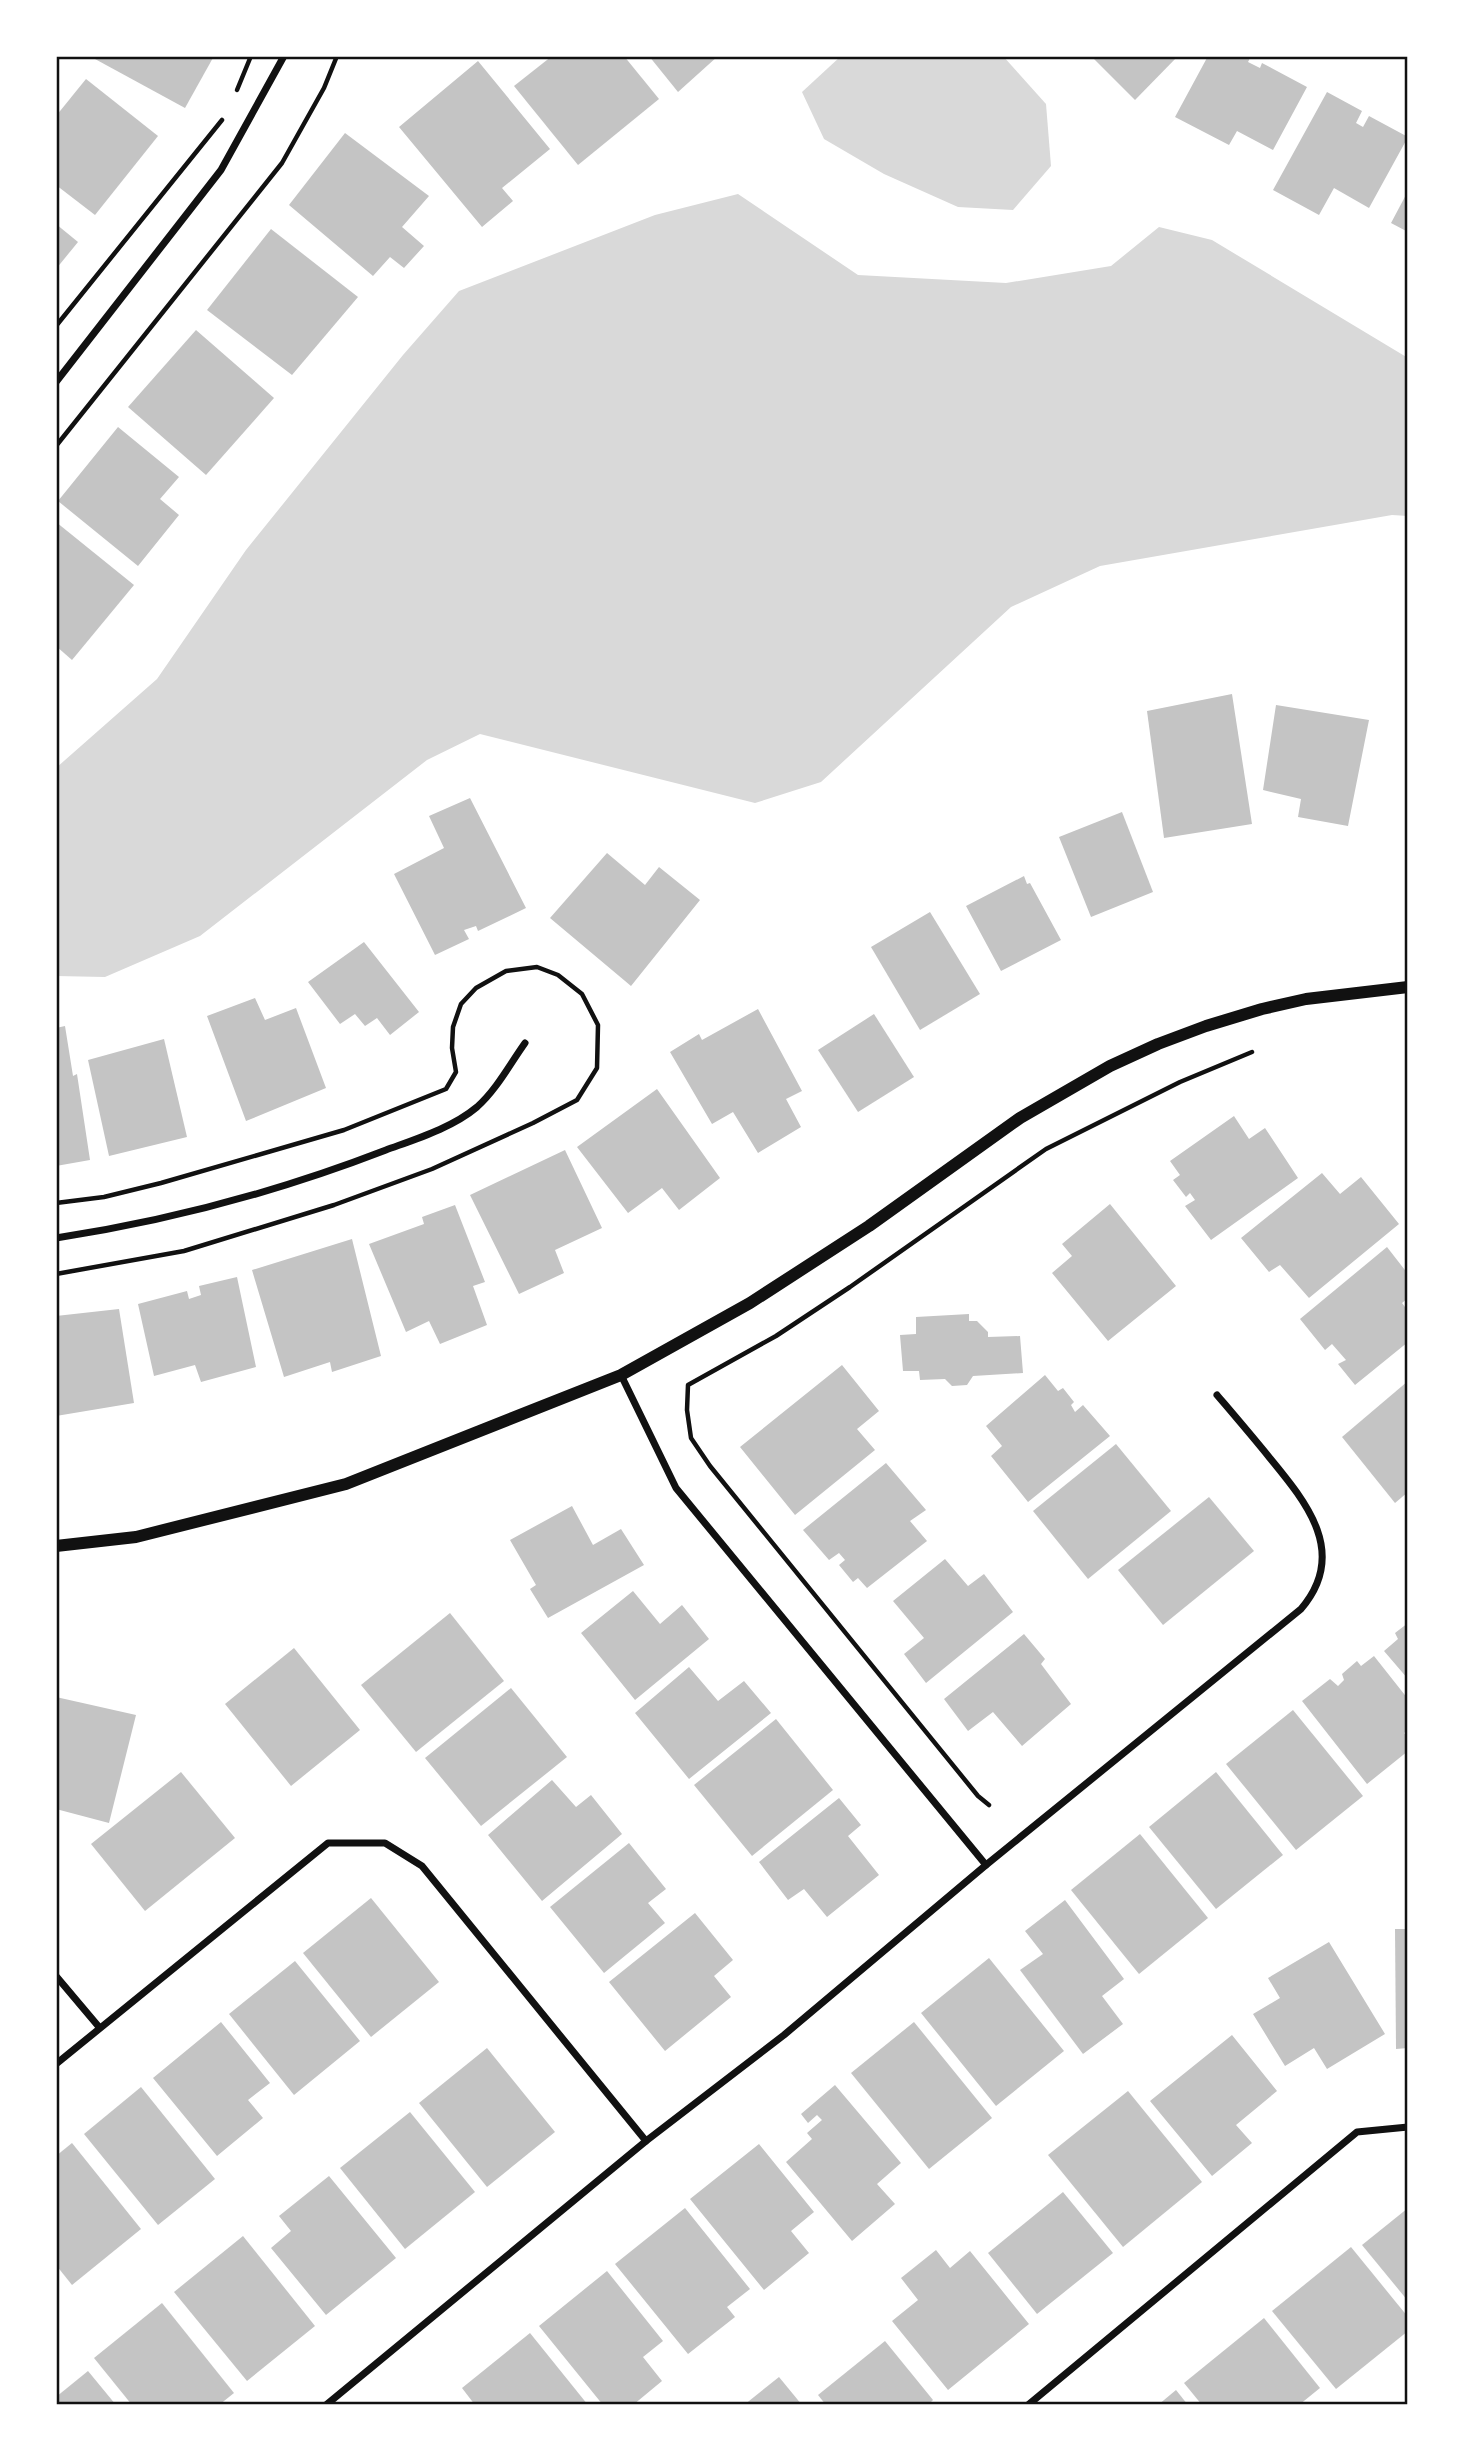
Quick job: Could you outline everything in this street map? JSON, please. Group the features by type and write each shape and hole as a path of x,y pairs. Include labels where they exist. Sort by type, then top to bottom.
{"street":[{"path":"56,382 221,170 284,56"},
{"path":"56,1546 136,1537 346,1484 621,1375 701,1332 772,1289 869,1226 1020,1118 1110,1066 1206,1026 1262,1009 1306,999 1408,987"},
{"path":"56,1238 203,1208 306,1178 422,1136 460,1119 476,1107 489,1094 525,1043"},
{"path":"621,1375 676,1488 986,1865"},
{"path":"326,2405 646,2141 784,2035 986,1865 1301,1609 1315,1589 1321,1566 1315,1521 1308,1506 1217,1395"},
{"path":"56,2064 328,1843 385,1843 422,1866 646,2141"},
{"path":"56,1976 99,2027"},
{"path":"1028,2405 1357,2132 1408,2127"}],"path":[{"path":"233,100 251,56"},
{"path":"56,446 282,163 324,88 337,56"},
{"path":"56,326 229,111"},
{"path":"989,1805 969,1785 710,1466 691,1438 687,1410 688,1385 775,1336 850,1287 1046,1149 1180,1083 1252,1052"}],"shaded area":[{"path":"841,56 1003,56 1046,104 1051,166 1013,210 958,207 884,174 824,139 802,92"},
{"path":"738,194 858,275 1006,283 1111,266 1159,227 1212,240 1408,358 1408,516 1392,515 1100,566 1011,607 821,782 755,803 480,734 427,760 200,936 105,977 56,976 56,768 157,679 246,550 403,355 459,291 655,215"}],"building":[{"path":"96,56 214,56 185,108 95,59"},
{"path":"552,56 624,56 659,99 578,165 514,86"},
{"path":"649,56 718,56 678,92"},
{"path":"1091,56 1178,56 1135,100"},
{"path":"1208,56 1251,56 1248,62 1260,68 1262,63 1307,87 1273,150 1237,131 1229,145 1175,117"},
{"path":"478,61 550,149 502,188 513,201 482,227 399,127"},
{"path":"86,79 158,136 95,215 56,185 56,116"},
{"path":"1327,92 1362,111 1356,123 1363,127 1369,116 1408,137 1369,208 1334,188 1319,215 1273,190"},
{"path":"345,133 429,196 402,227 424,246 404,268 390,257 373,276 289,205"},
{"path":"1408,191 1408,232 1391,223"},
{"path":"56,224 78,242 56,269"},
{"path":"271,229 358,297 292,375 207,310"},
{"path":"196,330 274,398 206,475 128,407"},
{"path":"118,427 179,477 160,499 179,515 138,566 58,501"},
{"path":"56,522 134,585 72,660 56,646"},
{"path":"1232,694 1252,824 1164,838 1147,711"},
{"path":"1276,705 1369,720 1348,826 1298,817 1301,799 1263,790"},
{"path":"470,798 526,908 478,931 476,926 464,930 469,939 435,955 394,874 444,848 429,816"},
{"path":"1122,812 1153,892 1091,917 1059,837"},
{"path":"607,853 645,885 659,867 700,900 631,986 550,918"},
{"path":"1024,876 1061,940 1001,971 966,906"},
{"path":"930,912 980,994 920,1030 871,947"},
{"path":"364,942 419,1012 390,1035 377,1018 365,1026 355,1014 340,1024 308,982"},
{"path":"255,998 265,1020 296,1008 326,1088 246,1121 207,1016"},
{"path":"758,1009 802,1091 786,1099 801,1127 758,1153 733,1112 712,1124 670,1052 699,1034 702,1040"},
{"path":"874,1014 914,1077 858,1112 818,1050"},
{"path":"65,1026 73,1076 77,1074 90,1160 56,1166 56,1028"},
{"path":"164,1039 187,1137 109,1156 88,1060"},
{"path":"657,1089 720,1178 679,1210 662,1188 628,1213 577,1147"},
{"path":"1234,1116 1249,1139 1265,1128 1298,1178 1211,1240 1185,1206 1195,1200 1190,1193 1186,1197 1173,1180 1180,1175 1170,1161"},
{"path":"565,1150 602,1228 555,1250 564,1273 519,1294 470,1195"},
{"path":"1322,1173 1340,1194 1361,1177 1399,1224 1309,1298 1280,1265 1269,1272 1241,1238"},
{"path":"1110,1204 1176,1286 1108,1341 1052,1273 1072,1256 1062,1244"},
{"path":"455,1205 485,1282 473,1286 487,1325 440,1344 429,1321 406,1332 369,1244 424,1224 422,1217"},
{"path":"352,1239 381,1356 332,1372 330,1362 284,1377 252,1270"},
{"path":"1387,1247 1408,1274 1408,1298 1402,1303 1408,1311 1408,1342 1355,1385 1338,1364 1346,1360 1332,1344 1325,1350 1300,1319"},
{"path":"237,1277 256,1367 201,1382 195,1365 154,1376 138,1304 187,1291 189,1299 201,1295 199,1286"},
{"path":"119,1309 134,1403 56,1416 56,1316"},
{"path":"969,1314 969,1321 977,1321 988,1332 988,1337 1020,1336 1023,1373 973,1376 967,1385 952,1386 945,1379 920,1380 919,1371 903,1371 900,1335 916,1334 916,1317"},
{"path":"842,1365 879,1411 857,1429 875,1450 795,1515 740,1447"},
{"path":"1045,1375 1058,1391 1063,1388 1074,1402 1071,1405 1075,1412 1083,1405 1110,1436 1028,1502 991,1456 1002,1446 986,1426"},
{"path":"1408,1381 1408,1492 1395,1503 1342,1437"},
{"path":"1116,1444 1171,1511 1088,1579 1033,1511"},
{"path":"886,1463 926,1510 910,1521 927,1541 867,1588 858,1578 853,1582 839,1565 845,1560 839,1553 829,1560 803,1530"},
{"path":"1209,1497 1254,1551 1163,1625 1118,1570"},
{"path":"572,1506 593,1545 621,1529 644,1565 548,1618 530,1589 536,1585 510,1540"},
{"path":"945,1559 968,1586 984,1574 1013,1612 926,1683 904,1654 924,1638 893,1601"},
{"path":"633,1591 660,1624 682,1605 709,1639 635,1700 581,1633"},
{"path":"450,1613 504,1681 416,1752 361,1685"},
{"path":"1408,1623 1408,1679 1384,1651 1398,1639 1395,1633"},
{"path":"1024,1634 1045,1659 1041,1664 1071,1704 1022,1746 993,1712 968,1731 944,1699"},
{"path":"294,1648 360,1730 291,1786 225,1704"},
{"path":"1374,1656 1408,1699 1408,1730 1404,1733 1408,1737 1408,1751 1367,1784 1302,1701 1330,1679 1338,1686 1344,1680 1342,1674 1357,1661 1361,1666"},
{"path":"689,1667 718,1701 744,1681 771,1713 689,1779 635,1713"},
{"path":"511,1688 567,1757 481,1826 425,1758"},
{"path":"56,1697 136,1715 109,1823 56,1809"},
{"path":"1293,1710 1363,1796 1296,1850 1226,1764"},
{"path":"776,1719 833,1790 752,1856 694,1785"},
{"path":"181,1772 235,1838 145,1911 91,1844"},
{"path":"1216,1772 1283,1855 1216,1909 1149,1827"},
{"path":"552,1780 576,1807 591,1795 622,1834 542,1901 488,1835"},
{"path":"839,1798 861,1825 848,1836 879,1875 827,1917 804,1889 788,1900 759,1862"},
{"path":"1140,1834 1208,1918 1139,1974 1071,1890"},
{"path":"629,1843 666,1889 648,1903 665,1923 604,1973 550,1907"},
{"path":"371,1898 439,1982 371,2037 303,1953"},
{"path":"1065,1900 1124,1979 1102,1996 1123,2024 1083,2054 1020,1970 1043,1954 1025,1931"},
{"path":"695,1913 733,1960 714,1976 731,1997 665,2051 609,1982"},
{"path":"1395,1929 1408,1929 1408,2048 1396,2049"},
{"path":"1329,1942 1385,2034 1327,2069 1314,2048 1285,2066 1253,2014 1280,1998 1268,1978"},
{"path":"989,1958 1064,2051 996,2106 921,2013"},
{"path":"295,1961 360,2041 294,2095 229,2014"},
{"path":"221,2022 270,2083 248,2100 263,2118 217,2156 153,2078"},
{"path":"914,2022 992,2118 929,2169 851,2073"},
{"path":"1232,2035 1277,2091 1236,2125 1252,2143 1212,2176 1150,2101"},
{"path":"487,2048 555,2132 487,2187 419,2103"},
{"path":"835,2085 901,2163 877,2184 895,2204 852,2241 786,2162 812,2139 807,2133 822,2120 817,2115 808,2123 801,2114"},
{"path":"141,2087 215,2179 158,2225 84,2134"},
{"path":"1128,2091 1202,2182 1123,2247 1048,2155"},
{"path":"410,2112 475,2192 405,2249 340,2168"},
{"path":"72,2143 141,2229 72,2285 56,2265 56,2156"},
{"path":"759,2144 814,2212 791,2231 809,2253 764,2290 690,2199"},
{"path":"329,2176 396,2258 326,2315 271,2248 291,2231 279,2216"},
{"path":"1063,2192 1113,2253 1037,2314 988,2253"},
{"path":"685,2208 750,2289 727,2307 735,2317 688,2354 615,2264"},
{"path":"1408,2208 1408,2301 1362,2245"},
{"path":"243,2236 315,2326 247,2381 174,2292"},
{"path":"1351,2247 1408,2317 1408,2331 1336,2389 1272,2311"},
{"path":"936,2250 950,2268 970,2251 1029,2324 948,2390 892,2321 918,2300 901,2278"},
{"path":"607,2271 663,2341 643,2357 662,2381 633,2405 603,2405 539,2326"},
{"path":"162,2303 234,2393 219,2405 132,2405 94,2358"},
{"path":"1264,2318 1320,2388 1299,2405 1202,2405 1184,2383"},
{"path":"530,2333 588,2405 475,2405 462,2388"},
{"path":"885,2341 933,2400 928,2405 826,2405 818,2395"},
{"path":"88,2371 116,2405 56,2405 56,2397"},
{"path":"779,2377 802,2405 744,2405"},
{"path":"1176,2390 1188,2405 1158,2405"}]}
